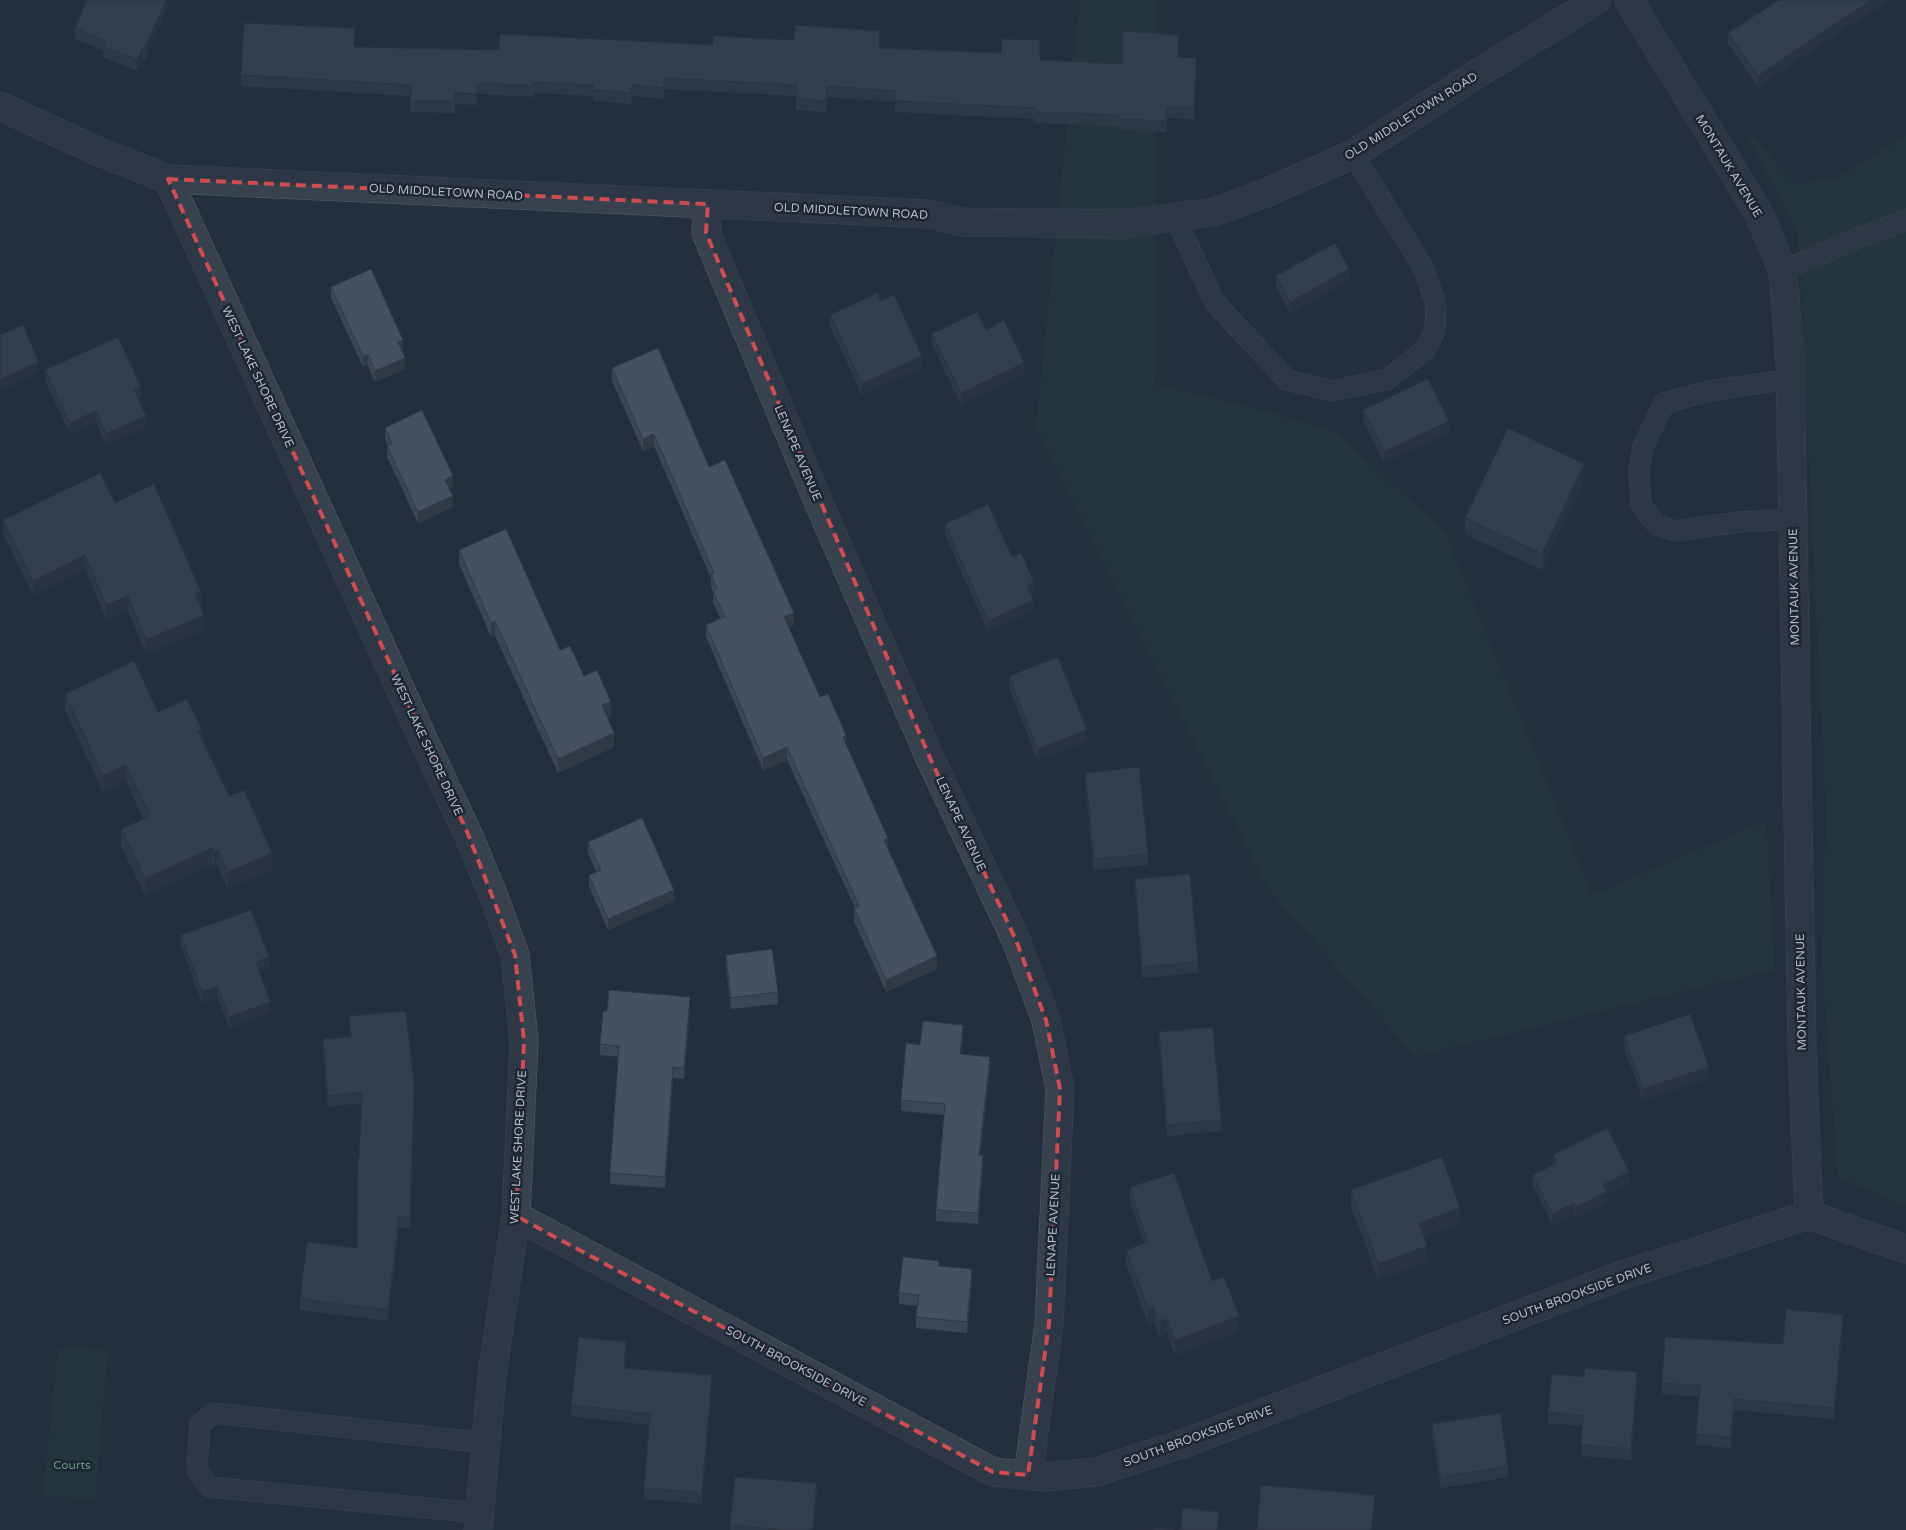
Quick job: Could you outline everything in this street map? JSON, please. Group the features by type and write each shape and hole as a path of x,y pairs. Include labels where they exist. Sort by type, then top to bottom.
{"street":[{"name":"OLD MIDDLETOWN ROAD","path":"168,179 928,214 962,222 1124,224 1214,212 1268,192 1354,154 1480,72 1597,0"},
{"name":"MONTAUK AVENUE","path":"1629,0 1759,214 1783,271 1790,379 1802,1037 1809,1215"},
{"path":"0,106 97,151 168,179"},
{"name":"WEST LAKE SHORE DRIVE","path":"168,179 468,834 494,897 515,956 524,1041 516,1216 492,1375 478,1521"},
{"name":"LENAPE AVENUE","path":"708,204 706,233 820,506 930,758 1016,940 1046,1020 1060,1089 1049,1324 1028,1475"},
{"path":"1809,1215 1906,1249"},
{"name":"SOUTH BROOKSIDE DRIVE","path":"516,1216 993,1472 1044,1477 1096,1472 1185,1442 1617,1277 1809,1215"}],"lane":[{"path":"1175,217 1215,303 1287,380 1332,391 1388,379 1425,350 1435,331 1436,305 1422,267 1354,154"},
{"path":"1783,271 1853,240 1906,220"},
{"path":"1790,379 1710,391 1664,403 1643,447 1639,472 1641,505 1657,525 1675,531 1739,522 1793,519"},
{"path":"478,1521 210,1487 196,1471 200,1424 214,1413 486,1443"}],"highlighted area":[{"path":"168,179 708,204 706,233 930,758 1016,940 1046,1020 1060,1089 1049,1324 1028,1475 993,1472 516,1216 524,1041 515,955 468,834"}],"green space":[{"path":"1080,0 1156,0 1155,385 1254,408 1338,433 1446,534 1592,895 1766,821 1775,969 1415,1056 1267,887 1036,427"},
{"path":"1742,126 1795,184 1835,179 1906,136 1906,1206 1838,1177 1822,964 1826,809 1798,231"},
{"name":"Courts","path":"58,1349 108,1350 95,1499 43,1495"}],"building":[{"path":"87,0 166,0 145,48 143,47 137,60 103,46 105,41 75,28"},
{"path":"1779,0 1873,0 1758,76 1728,33"},
{"path":"244,23 355,28 354,47 499,50 500,34 713,45 713,36 794,40 795,25 880,31 879,48 1001,53 1002,39 1040,40 1040,60 1122,64 1123,31 1178,35 1178,57 1196,58 1194,108 1167,107 1166,121 1119,119 1119,115 1035,112 1035,108 895,101 895,91 827,86 826,101 796,99 797,85 664,78 664,88 632,85 631,93 593,90 593,85 534,82 534,86 477,83 477,94 455,93 455,101 410,101 411,85 241,75"},
{"path":"1335,243 1349,269 1290,302 1276,276"},
{"path":"371,269 403,340 398,342 405,358 375,371 368,354 363,356 331,287"},
{"path":"877,293 881,301 894,295 922,356 862,384 830,315"},
{"path":"977,312 986,330 1004,320 1024,363 961,393 932,334"},
{"path":"23,325 39,362 0,380 0,335"},
{"path":"118,337 141,387 134,390 146,416 106,434 96,411 70,423 45,370"},
{"path":"658,348 709,467 725,460 794,613 784,617 820,697 828,694 846,735 843,737 888,838 884,840 937,956 886,980 854,908 859,906 787,747 763,758 706,625 725,617 713,591 717,589 711,574 714,573 654,434 643,439 612,368"},
{"path":"1428,379 1449,421 1384,452 1363,410"},
{"path":"422,410 453,476 445,480 453,496 418,512 387,446 392,444 385,428"},
{"path":"1508,428 1584,464 1542,554 1465,518"},
{"path":"100,473 115,503 154,484 201,592 195,594 204,615 146,640 128,596 106,605 85,555 33,581 3,520"},
{"path":"988,504 1012,557 1021,553 1034,582 1027,586 1033,600 988,621 945,524"},
{"path":"506,529 560,650 570,646 584,676 597,670 611,702 602,705 614,733 558,759 495,621 491,623 459,550"},
{"path":"1058,657 1087,730 1037,749 1009,676"},
{"path":"134,661 158,712 187,699 202,730 198,731 229,796 244,790 272,853 228,872 218,850 214,852 212,848 145,879 121,829 150,816 126,765 103,776 65,694"},
{"path":"1139,767 1148,854 1094,859 1085,773"},
{"path":"642,818 674,890 608,919 589,875 601,870 588,842"},
{"path":"1190,874 1198,962 1142,967 1135,879"},
{"path":"251,910 269,957 256,962 270,1002 229,1017 217,986 202,992 181,935"},
{"path":"772,949 778,992 731,998 726,955"},
{"path":"609,990 690,997 684,1068 673,1067 665,1177 610,1173 619,1046 600,1044 603,1011 607,1011"},
{"path":"406,1011 414,1085 410,1217 399,1217 388,1310 300,1299 307,1242 357,1248 358,1158 362,1092 328,1096 323,1039 351,1037 349,1016"},
{"path":"1690,1014 1709,1067 1643,1089 1624,1036"},
{"path":"923,1021 963,1025 960,1054 990,1057 979,1155 983,1155 978,1213 936,1210 945,1104 901,1100 906,1043 920,1045"},
{"path":"1213,1027 1221,1120 1167,1125 1159,1032"},
{"path":"1607,1128 1629,1172 1603,1185 1607,1192 1576,1207 1574,1203 1552,1214 1533,1175 1557,1163 1553,1155"},
{"path":"1442,1157 1460,1208 1419,1223 1427,1246 1378,1264 1351,1190"},
{"path":"1174,1173 1212,1281 1224,1277 1239,1316 1175,1340 1167,1319 1159,1322 1154,1307 1148,1309 1126,1250 1148,1242 1130,1187"},
{"path":"903,1257 939,1261 938,1266 972,1269 967,1322 916,1317 919,1295 899,1293"},
{"path":"1786,1309 1843,1315 1834,1408 1734,1399 1731,1437 1696,1434 1700,1386 1662,1383 1665,1337 1783,1344"},
{"path":"579,1337 626,1342 624,1368 712,1375 702,1493 644,1488 650,1414 571,1405"},
{"path":"1585,1368 1637,1372 1631,1449 1581,1445 1583,1416 1548,1412 1552,1374 1584,1377"},
{"path":"1500,1413 1508,1466 1441,1477 1432,1424"},
{"path":"735,1477 817,1483 812,1530 784,1530 730,1525"},
{"path":"1261,1485 1375,1495 1371,1530 1257,1530"},
{"path":"1183,1508 1219,1512 1217,1530 1180,1530"},
{"path":"1154,1528 1174,1530 1153,1530"}]}
